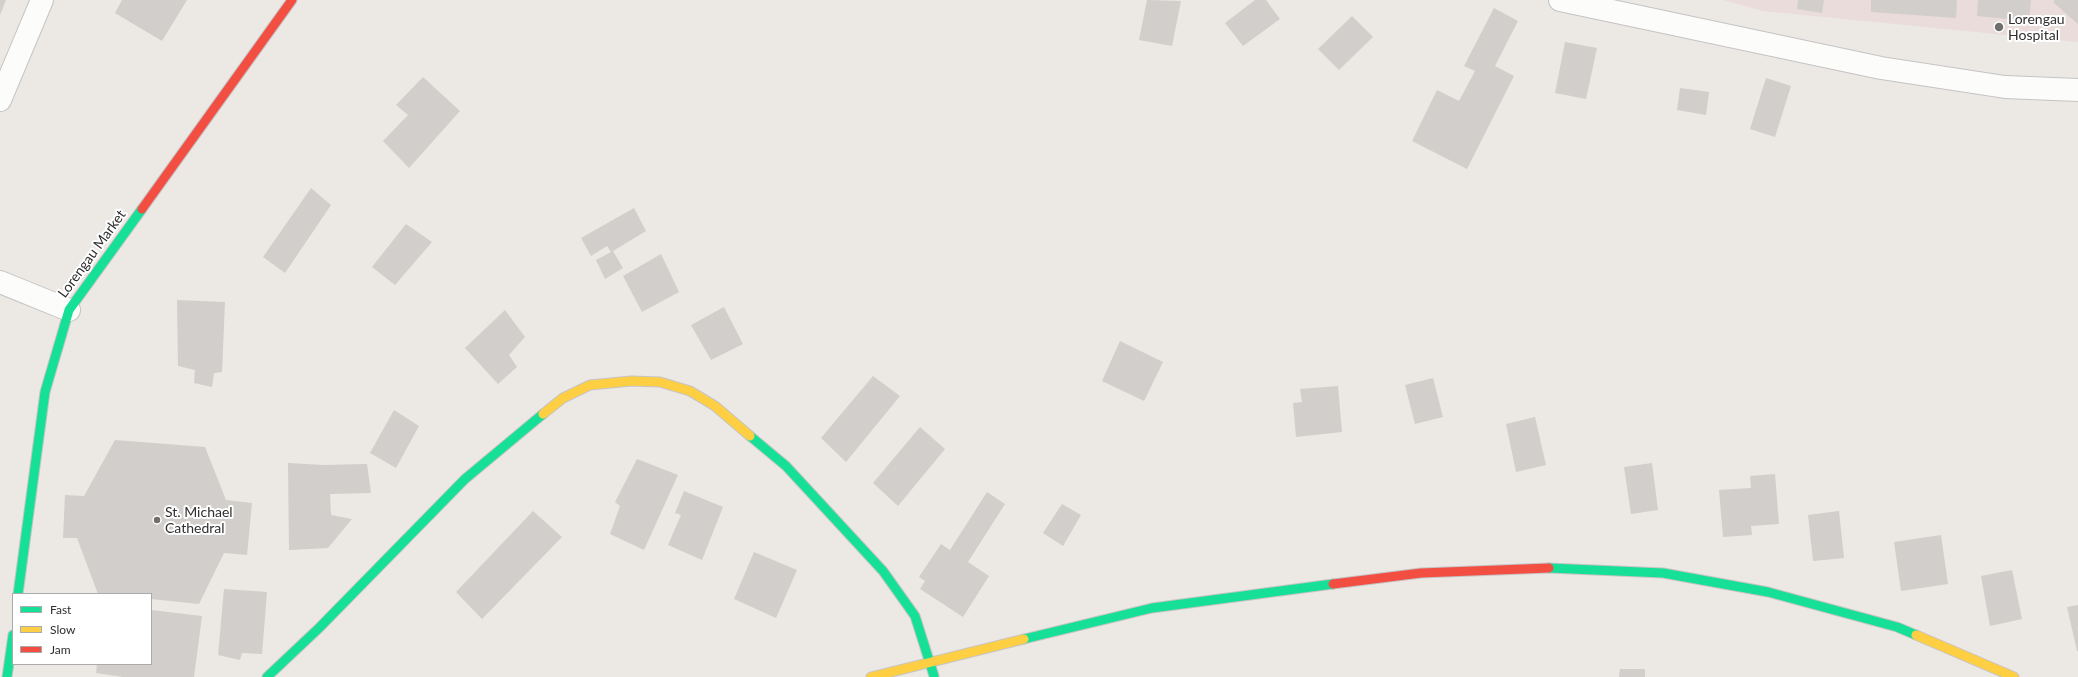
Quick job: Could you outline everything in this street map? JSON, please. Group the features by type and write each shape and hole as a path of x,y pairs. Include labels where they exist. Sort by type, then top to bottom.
{"street":[{"path":"0,100 42,0"},
{"name":"Lorengau Market","path":"18,593 45,392 69,310 292,0"},
{"path":"1560,0 1881,68 2005,87 2078,90"},
{"path":"0,282 69,310"},
{"path":"267,677 319,628 465,479 563,398 590,385 631,380 660,382 690,391 715,406 786,466 883,571 914,616 931,662 934,677"},
{"path":"872,677 1152,608 1421,572 1565,567 1663,573 1768,592 1896,627 2014,677"},
{"path":"7,677 12,642"}],"shaded area":[{"name":"Lorengau Hospital","path":"1723,0 2078,0 2078,42 1763,11"}],"building":[{"path":"0,0 6,0 0,15"},
{"path":"122,0 187,0 162,41 115,13"},
{"path":"1147,0 1181,1 1172,46 1139,40"},
{"path":"1255,0 1266,0 1280,19 1243,46 1225,23"},
{"path":"1798,0 1824,0 1822,13 1797,9"},
{"path":"1871,0 1957,0 1956,18 1871,12"},
{"path":"1978,0 2031,0 2029,21 1977,16"},
{"path":"2055,0 2078,0 2078,24 2053,2"},
{"path":"1494,8 1518,21 1495,66 1514,76 1467,169 1412,141 1437,90 1459,101 1475,71 1464,66"},
{"path":"1352,16 1373,37 1339,70 1318,49"},
{"path":"1565,42 1597,48 1586,99 1555,93"},
{"path":"423,77 460,111 409,168 383,141 408,115 396,105"},
{"path":"1766,78 1791,86 1775,137 1750,129"},
{"path":"1680,88 1709,92 1706,115 1677,110"},
{"path":"311,188 331,205 285,273 263,257"},
{"path":"634,208 646,231 613,251 623,268 605,279 596,260 611,252 607,246 591,256 581,238"},
{"path":"406,224 432,242 395,285 372,267"},
{"path":"661,254 679,292 642,312 623,276"},
{"path":"177,300 225,302 222,372 214,373 212,387 194,383 195,370 178,366"},
{"path":"724,307 743,344 711,360 691,325"},
{"path":"505,310 525,337 509,355 517,367 498,384 465,348"},
{"path":"1120,341 1163,362 1144,401 1102,381"},
{"path":"873,376 900,396 846,462 821,438"},
{"path":"1433,378 1443,417 1415,424 1405,385"},
{"path":"1338,386 1342,432 1296,437 1293,403 1302,402 1300,389"},
{"path":"394,410 419,426 396,468 370,453"},
{"path":"1535,417 1546,465 1516,472 1506,424"},
{"path":"920,427 945,449 898,506 873,483"},
{"name":"St. Michael Cathedral","path":"115,440 205,447 226,500 252,503 247,555 224,553 199,604 152,599 152,593 98,593 77,538 63,538 65,495 84,496"},
{"path":"637,459 678,475 644,550 610,534 620,506 615,502"},
{"path":"288,463 324,465 367,464 371,493 330,494 331,515 352,519 328,548 289,550"},
{"path":"1652,463 1658,510 1631,514 1624,467"},
{"path":"1775,474 1779,524 1751,526 1752,535 1723,537 1719,490 1751,488 1750,476"},
{"path":"684,491 723,507 702,560 668,545 681,515 675,513"},
{"path":"987,492 1005,504 968,562 989,576 963,617 920,589 925,581 919,577 941,544 950,550"},
{"path":"1062,504 1081,515 1063,546 1043,533"},
{"path":"533,511 562,537 482,619 456,592"},
{"path":"1839,511 1844,558 1813,561 1808,515"},
{"path":"1941,535 1948,584 1901,591 1894,542"},
{"path":"754,552 797,570 776,618 734,599"},
{"path":"2012,570 2022,619 1990,626 1981,576"},
{"path":"224,589 267,592 262,654 242,653 240,660 218,655"},
{"path":"2078,605 2078,651 2077,651 2067,607"},
{"path":"152,610 202,616 194,677 123,677 96,673 97,665 152,665"},
{"path":"1620,669 1645,669 1645,677 1619,677"}],"traffic: fast":[{"path":"18,593 45,392 69,310 142,209"},
{"path":"267,677 319,628 465,479 543,414"},
{"path":"750,436 786,466 883,571 915,616 934,676"},
{"path":"1549,568 1663,573 1768,592 1897,627 1916,635"},
{"path":"1024,639 1152,608 1333,584"},
{"path":"7,677 12,642"}],"traffic: slow":[{"path":"543,414 563,398 590,385 631,381 660,382 690,391 715,406 750,436"},
{"path":"1916,635 2014,677"},
{"path":"871,677 1024,639"}],"traffic: jam":[{"path":"142,209 292,0"},
{"path":"1333,584 1421,573 1549,568"}],"place":[{"name":"Lorengau Hospital","path":"1999,27"},
{"name":"St. Michael Cathedral","path":"157,520"}]}
